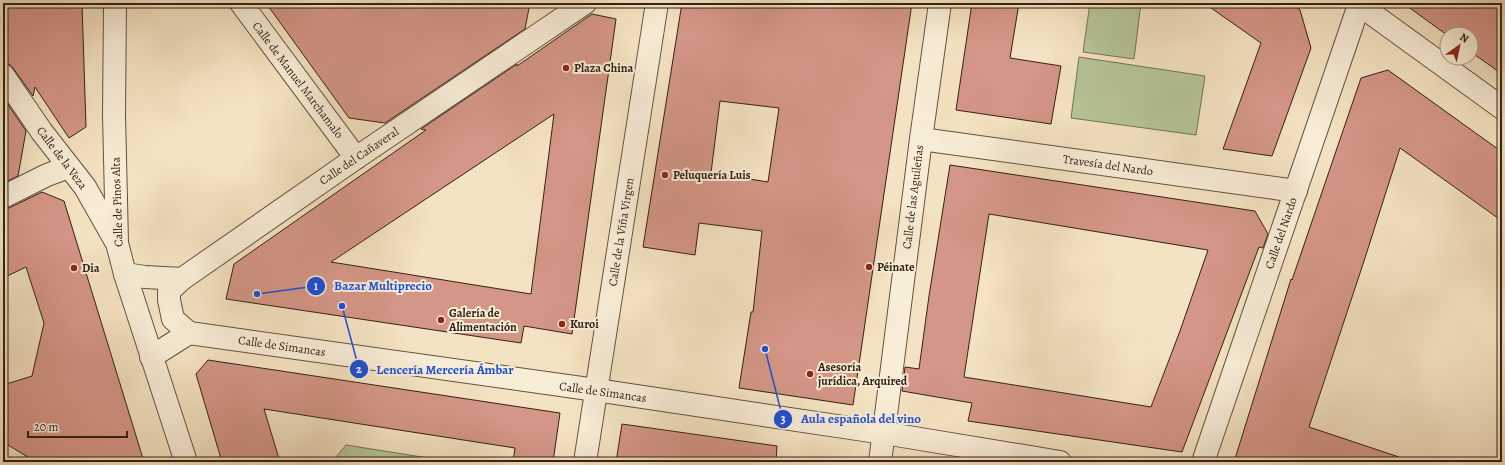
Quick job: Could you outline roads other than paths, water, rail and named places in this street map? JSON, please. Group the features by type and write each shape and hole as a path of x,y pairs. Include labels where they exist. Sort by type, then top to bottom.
{"street":[{"name":"Calle de Pinos Alta","path":"115,3 114,115 117,243 125,274 186,462"},
{"name":"Calle de Manuel Marchamalo","path":"241,3 356,158"},
{"name":"Calle del Cañaveral","path":"189,333 173,319 168,300 169,291 182,279 356,158 556,11 585,3"},
{"name":"Calle de la Viña Virgen","path":"585,462 657,3"},
{"name":"Calle de las Aguileñas","path":"880,462 921,139 940,3"},
{"path":"1359,4 1502,108"},
{"name":"Calle del Nardo","path":"1203,462 1359,4"},
{"name":"Calle de la Veza","path":"3,75 42,132 85,187 117,243"},
{"name":"Travesía del Nardo","path":"921,139 1296,191"},
{"path":"3,197 47,175 69,167"},
{"path":"125,274 145,277 182,279"},
{"name":"Calle de Simancas","path":"189,333 596,390 884,433 1060,462"},
{"path":"152,358 189,333"}],"place":[{"name":"Plaza China","path":"566,68"},
{"name":"Peluquería Luis","path":"665,175"},
{"name":"Péinate","path":"869,267"},
{"name":"Dia","path":"74,268"},
{"name":"Bazar Multiprecio","path":"257,294"},
{"name":"Lencería Mercería Ámbar","path":"342,306"},
{"name":"Galería de Alimentación","path":"441,320"},
{"name":"Kuroi","path":"562,324"},
{"name":"Aula española del vino","path":"765,349"},
{"name":"Asesoría jurídica, Arquired","path":"810,374"}]}
